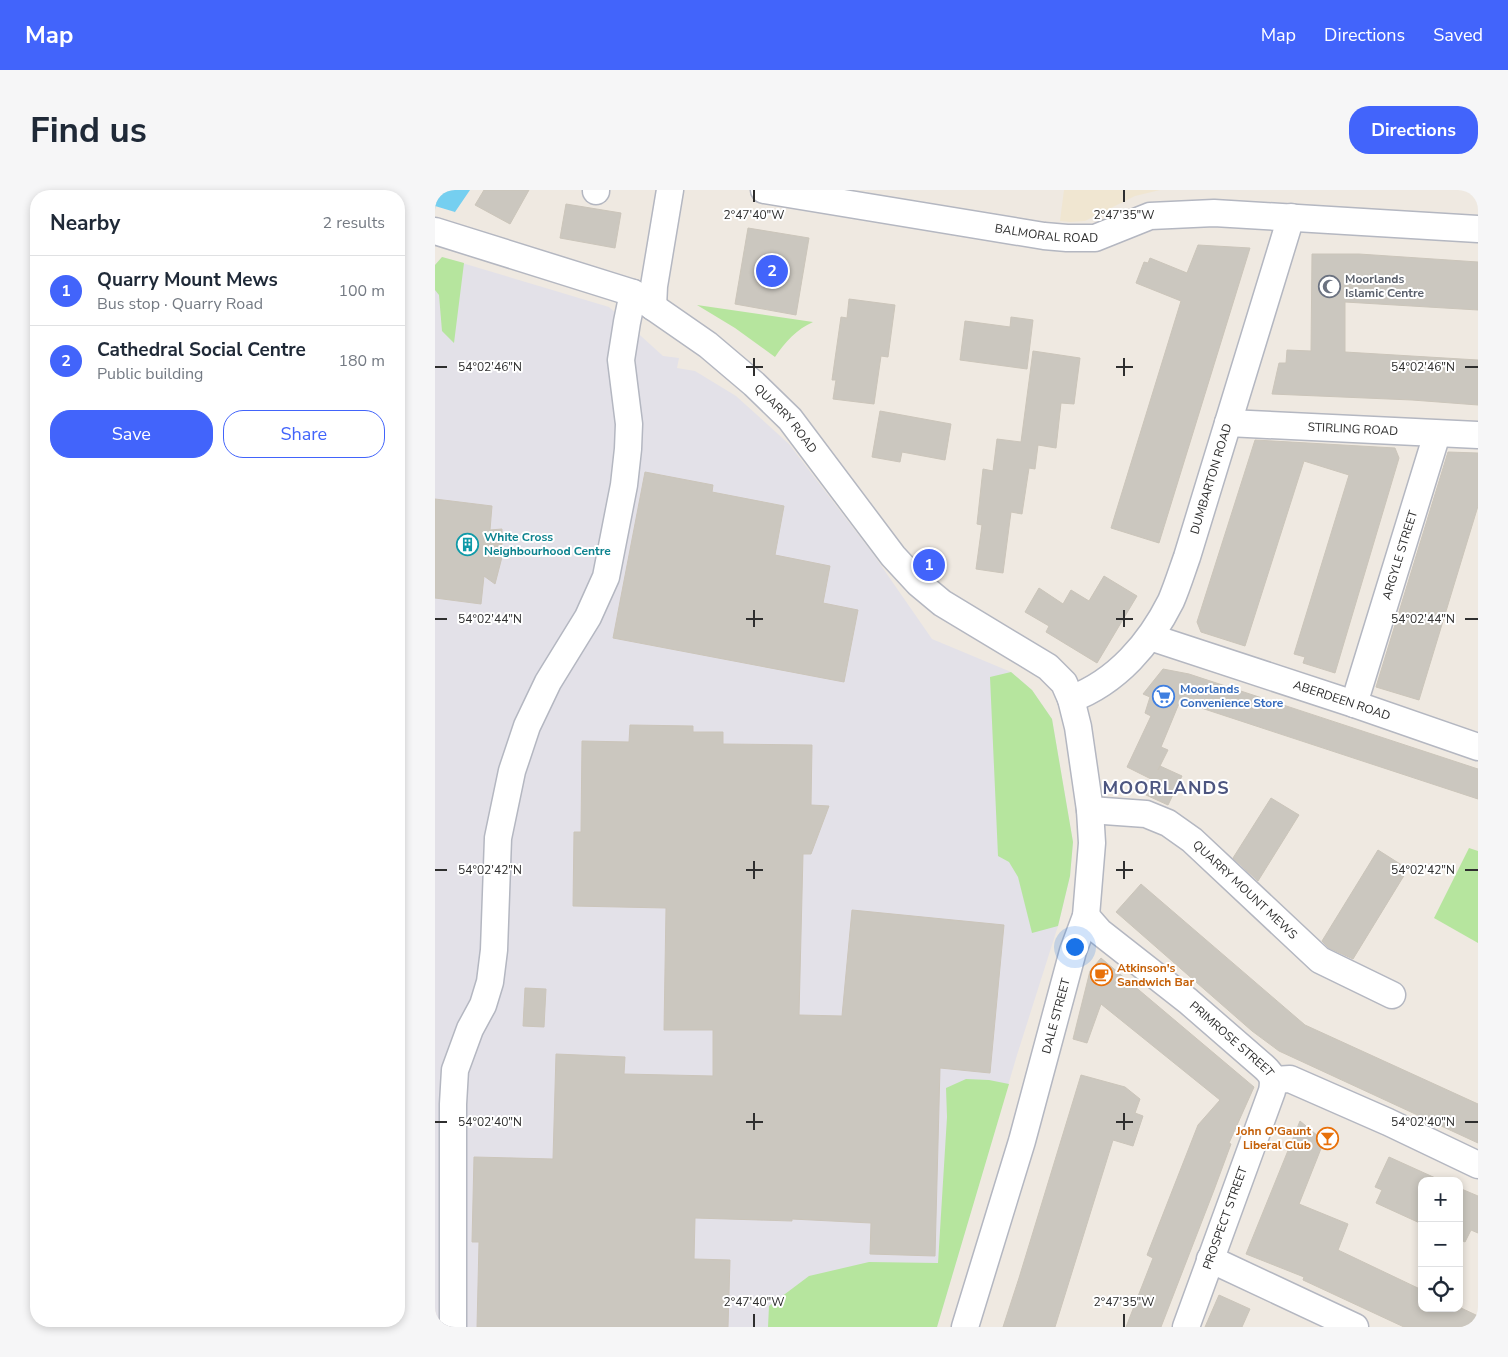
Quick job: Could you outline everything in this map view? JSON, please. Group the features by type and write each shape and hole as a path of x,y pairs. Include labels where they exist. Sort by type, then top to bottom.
{"street":[{"path":"453,1327 453,1104 455,1070 470,1029 483,1005 490,982 498,838 512,771 527,726 548,682 588,616 606,577 624,485 628,450 629,424 621,360 627,322 654,286 670,190"},
{"name":"BALMORAL ROAD","path":"764,190 1044,236 1067,238 1095,238 1150,216 1214,213 1478,229"},
{"name":"DUMBARTON ROAD","path":"1071,699 1085,694 1118,673 1150,637 1171,600 1187,557 1291,217"},
{"name":"QUARRY ROAD","path":"437,231 643,300 708,345 754,384 790,419 893,556 917,583 942,602 1048,667 1063,683 1071,699"},
{"name":"STIRLING ROAD","path":"1228,423 1478,436"},
{"name":"ARGYLE STREET","path":"1354,704 1437,434"},
{"name":"ABERDEEN ROAD","path":"1150,637 1478,747"},
{"name":"DALE STREET","path":"965,1327 1022,1141 1073,951 1086,916 1092,843 1090,810 1078,728 1071,699"},
{"name":"QUARRY MOUNT MEWS","path":"1090,810 1146,814 1168,823 1192,840 1320,960 1392,995"},
{"name":"PRIMROSE STREET","path":"1086,916 1099,932 1188,1001 1265,1067 1271,1073 1273,1080 1290,1079 1388,1122 1478,1165"},
{"name":"PROSPECT STREET","path":"1185,1327 1273,1091 1273,1080"},
{"path":"1210,1259 1355,1327"}],"shaded area":[{"path":"1064,190 1160,190 1135,196 1085,221 1070,222 1060,221"},
{"path":"442,257 609,307 663,356 679,358 677,368 695,371 736,396 789,444 873,554 932,639 1011,672 1032,690 1052,719 1073,842 1070,876 1058,926 1017,1055 937,1327 435,1327 435,265"}],"green space":[{"path":"442,257 464,263 454,343 442,331 439,295 435,290 435,265"},
{"path":"697,305 813,322 792,336 775,357 735,328"},
{"path":"1011,672 1032,690 1052,719 1073,842 1070,876 1058,926 1032,933 1018,877 1009,862 998,856 990,677"},
{"path":"1469,848 1478,851 1478,943 1434,918"},
{"path":"966,1079 989,1080 1009,1084 937,1327 768,1327 769,1306 809,1276 869,1262 938,1263 947,1117 946,1088"}],"water":[{"path":"435,190 470,190 455,212 444,216 435,227"}],"pier":[{"path":"435,206 455,212 452,216 445,218 435,229"}],"building":[{"path":"484,190 529,190 510,224 475,205"},
{"path":"566,204 621,213 615,248 560,238"},
{"path":"748,228 809,238 796,315 735,304"},
{"path":"1198,245 1250,248 1159,543 1111,528 1181,301 1136,283 1144,262 1148,263 1150,258 1187,273"},
{"path":"1312,254 1359,254 1478,262 1478,310 1345,302 1345,352 1478,360 1478,405 1272,394 1279,363 1286,363 1287,350 1311,351"},
{"path":"849,299 895,305 888,357 881,356 874,404 833,399 836,380 832,380 841,317 847,318"},
{"path":"1011,317 1033,320 1027,369 960,360 965,321 1010,327"},
{"path":"1033,351 1080,358 1074,404 1061,403 1056,448 1038,445 1035,469 1029,468 1022,514 1011,512 1003,573 976,569 982,525 977,524 983,469 993,471 997,439 1021,442"},
{"path":"880,411 951,424 945,460 902,452 900,462 872,457"},
{"path":"1255,440 1395,448 1399,458 1335,673 1303,663 1305,657 1294,654 1349,475 1304,461 1245,646 1201,632 1197,622"},
{"path":"1448,452 1478,453 1478,506 1419,700 1376,687"},
{"path":"645,472 713,485 712,492 784,506 775,555 830,566 823,603 858,610 844,682 613,638"},
{"name":"White Cross Neighbourhood Centre","path":"435,499 492,506 490,530 502,529 502,557 495,584 484,576 481,604 435,598"},
{"path":"1104,576 1137,596 1097,663 1046,632 1049,626 1025,612 1039,588 1063,604 1071,590 1089,601"},
{"path":"1163,669 1189,674 1478,769 1478,799 1180,701 1161,747 1168,750 1160,766 1182,776 1168,805 1146,795 1153,780 1127,767 1151,716 1145,713 1150,697 1143,694"},
{"path":"630,725 693,726 693,732 723,732 723,744 812,745 811,805 829,806 811,854 803,854 799,1015 842,1016 852,910 1004,925 990,1073 940,1068 935,1256 870,1254 871,1223 792,1219 792,1221 695,1218 694,1259 730,1260 728,1327 477,1327 479,1242 472,1242 474,1157 553,1159 556,1054 625,1057 624,1074 713,1076 713,1030 664,1030 666,908 573,906 574,832 581,832 582,741 629,742"},
{"path":"1271,798 1299,815 1258,881 1233,858"},
{"path":"1378,850 1408,869 1353,959 1329,948 1322,941"},
{"path":"1141,884 1305,1025 1478,1104 1478,1143 1279,1051 1252,1031 1116,912"},
{"path":"1101,958 1254,1087 1229,1143 1231,1144 1214,1190 1161,1327 1126,1327 1153,1258 1147,1255 1198,1125 1220,1100 1101,1004 1087,1043 1073,1039 1090,971"},
{"path":"525,988 546,989 544,1027 523,1026"},
{"path":"1081,1075 1125,1087 1140,1099 1135,1113 1143,1116 1133,1146 1113,1140 1055,1327 1003,1327 1019,1278"},
{"path":"1300,1121 1324,1141 1299,1204 1348,1224 1338,1250 1418,1288 1418,1312 1463,1312 1463,1309 1478,1316 1478,1327 1404,1327 1303,1280 1304,1277 1246,1254"},
{"path":"1389,1157 1433,1177 1418,1177 1418,1222 1376,1203 1382,1190 1375,1187"},
{"path":"1463,1190 1478,1196 1478,1233 1471,1230 1465,1242 1463,1241"},
{"path":"1219,1295 1250,1309 1242,1327 1205,1327"}],"place":[{"name":"Cathedral Social Centre","path":"772,271"},
{"name":"Moorlands Islamic Centre","path":"1329,286"},
{"name":"White Cross Neighbourhood Centre","path":"468,544"},
{"name":"Quarry Mount Mews","path":"929,565"},
{"name":"Moorlands Convenience Store","path":"1164,696"},
{"name":"Atkinson's Sandwich Bar","path":"1101,975"},
{"name":"John O'Gaunt Liberal Club","path":"1327,1138"}],"district":[{"name":"MOORLANDS","path":"1166,788"}]}
